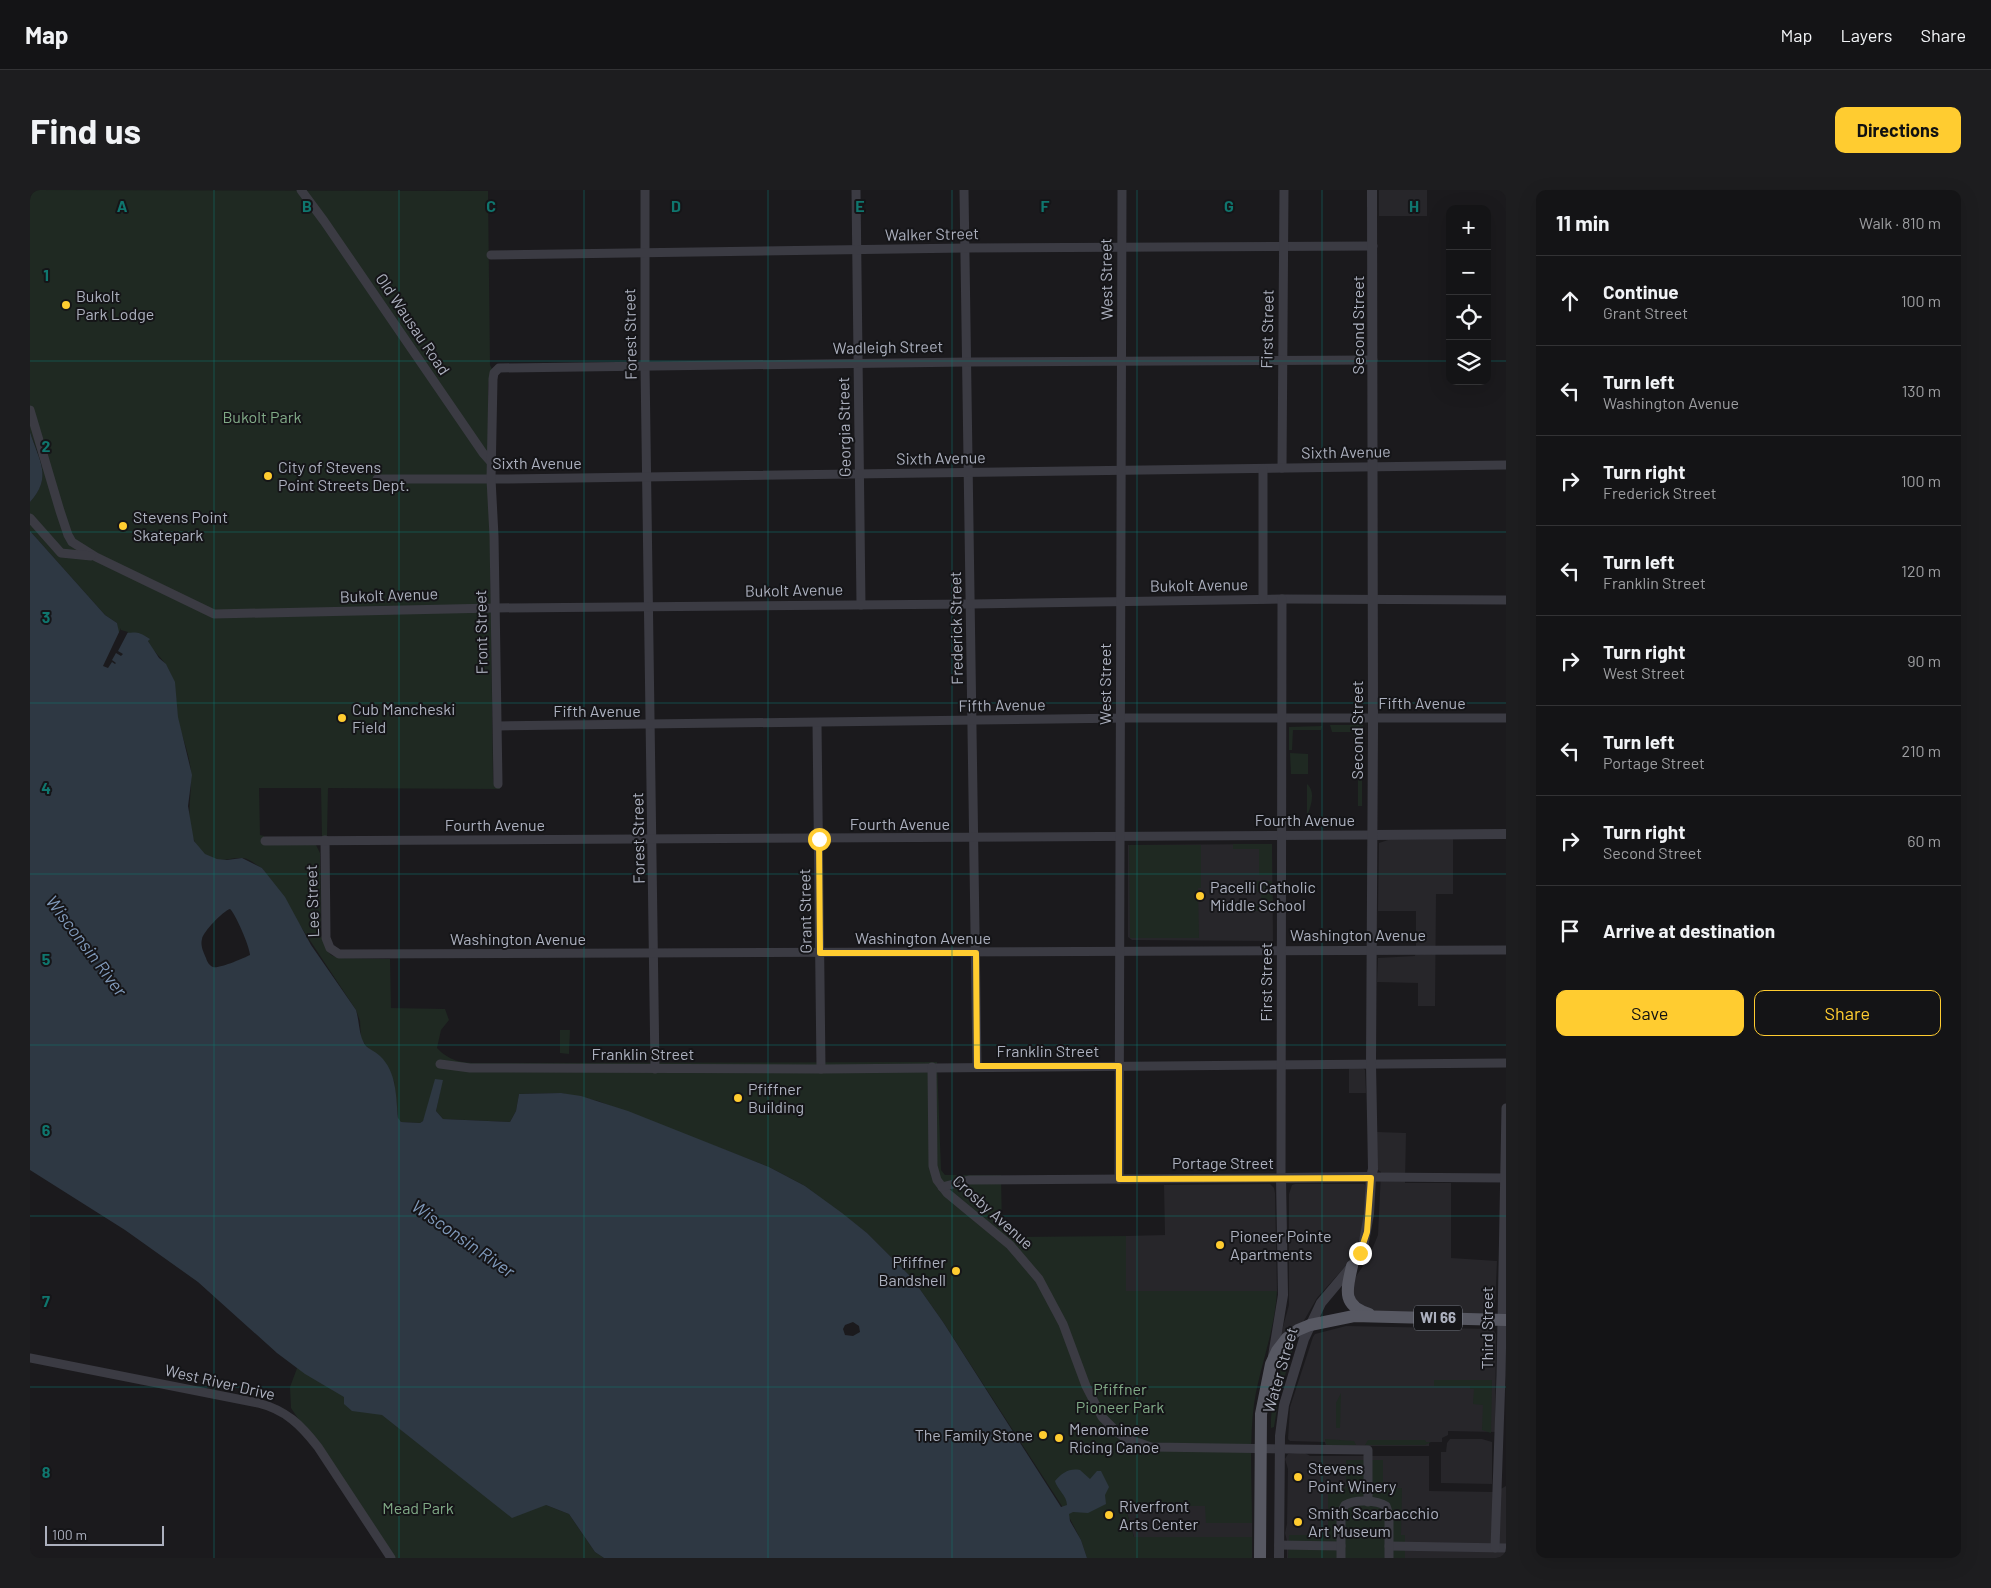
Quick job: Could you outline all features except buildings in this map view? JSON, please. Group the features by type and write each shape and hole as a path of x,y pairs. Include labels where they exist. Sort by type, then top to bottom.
{"main road":[{"path":"1352,1266 1348,1284 1349,1299 1358,1310 1374,1316"},
{"name":"WI 66","path":"1271,1364 1277,1351 1298,1330 1342,1317 1374,1316 1504,1320"},
{"name":"Water Street","path":"1260,1558 1260,1414 1271,1364"}],"street":[{"name":"Old Wausau Road","path":"301,190 491,462"},
{"name":"Forest Street","path":"645,190 645,366 655,1069"},
{"name":"Georgia Street","path":"856,190 861,604"},
{"name":"Frederick Street","path":"964,190 972,604 977,1066"},
{"name":"West Street","path":"1119,1179 1118,952 1122,361 1120,247 1122,190"},
{"name":"First Street","path":"1282,468 1281,360 1284,190"},
{"name":"Second Street","path":"1352,1266 1363,1247 1367,1232 1373,1169 1371,1064 1373,718 1372,190"},
{"name":"Walker Street","path":"491,256 965,248 1373,246"},
{"name":"Wadleigh Street","path":"491,462 492,391 496,370 506,367 1373,360"},
{"name":"Bukolt Avenue","path":"30,410 68,535 77,546 214,614 495,608 972,604 1263,599 1506,600"},
{"path":"491,462 491,479"},
{"name":"Sixth Avenue","path":"377,479 1506,465"},
{"path":"1263,469 1263,599"},
{"name":"Front Street","path":"491,479 494,536 498,784"},
{"name":"Bukolt Avenue","path":"30,518 61,553 96,556"},
{"name":"First Street","path":"1271,1364 1283,1295 1280,835 1282,599"},
{"name":"Fifth Avenue","path":"498,726 1120,718 1506,718"},
{"name":"Grant Street","path":"817,723 821,1068"},
{"name":"Fourth Avenue","path":"265,841 1506,834"},
{"name":"Lee Street","path":"325,840 326,938 330,948 339,954"},
{"name":"Washington Avenue","path":"339,954 1506,950"},
{"name":"Franklin Street","path":"440,1064 470,1068 655,1069 1506,1063"},
{"name":"Crosby Avenue","path":"932,1067 933,1166 937,1180 942,1187 1010,1245 1036,1274 1063,1324 1096,1408 1108,1425 1132,1441 1152,1447 1368,1450 1368,1502"},
{"name":"Third Street","path":"1495,1548 1504,1320 1506,1108"},
{"name":"Portage Street","path":"942,1187 969,1180 1505,1178"},
{"name":"Water Street","path":"1279,1558 1280,1448 1284,1405 1310,1325 1326,1295 1352,1266"},
{"name":"West River Drive","path":"30,1358 258,1403 287,1414 305,1430 318,1447 392,1558"},
{"path":"1341,1558 1343,1508 1349,1503 1368,1502 1383,1504 1388,1510 1389,1558"},
{"path":"1279,1545 1341,1546"},
{"path":"1389,1546 1506,1548"},
{"path":"1466,1548 1466,1558"}],"shaded area":[{"path":"1379,190 1427,190 1427,216 1379,216"},
{"path":"1453,839 1453,894 1436,894 1435,1006 1418,1006 1418,983 1377,982 1378,958 1415,956 1416,944 1416,911 1378,911 1379,843 1388,840"},
{"name":"Pacelli Catholic Middle School","path":"1272,844 1273,941 1132,940 1128,937 1128,845"},
{"path":"1349,1068 1363,1068 1365,1070 1366,1093 1349,1093"},
{"path":"1377,1132 1406,1133 1405,1183 1451,1183 1451,1258 1497,1261 1495,1307 1491,1313 1370,1311 1353,1297 1353,1281 1369,1257 1378,1235 1381,1172 1377,1169"},
{"path":"1270,1184 1274,1188 1275,1193 1277,1291 1126,1291 1126,1236 1165,1235 1164,1185"},
{"path":"1364,1184 1365,1212 1363,1231 1350,1261 1317,1298 1302,1324 1278,1345 1289,1305 1289,1194 1292,1185"},
{"path":"1346,1326 1491,1329 1494,1331 1496,1334 1495,1432 1448,1431 1448,1435 1442,1438 1442,1442 1429,1442 1429,1446 1326,1446 1325,1442 1290,1441 1288,1439 1290,1407 1313,1337 1315,1334"},
{"path":"1450,1439 1482,1439 1492,1442 1492,1484 1441,1483 1441,1452 1446,1452 1447,1443"},
{"path":"1305,1453 1310,1456 1429,1456 1429,1491 1495,1492 1506,1486 1506,1558 1287,1558 1285,1533 1287,1524 1288,1469 1285,1459 1288,1454"},
{"path":"1125,1506 1206,1506 1206,1523 1252,1523 1252,1537 1134,1537"}],"green space":[{"name":"Bukolt Park","path":"30,190 488,191 490,365 492,369 488,385 493,779 494,784 500,785 500,789 328,788 327,836 322,836 321,788 259,788 260,835 264,836 264,842 316,845 320,853 321,936 327,950 331,955 339,958 390,959 391,1008 445,1009 449,1020 441,1030 437,1048 446,1056 461,1062 478,1063 937,1062 941,1170 945,1175 1001,1175 1002,1230 1009,1237 1126,1236 1126,1291 1277,1291 1276,1305 1252,1419 1252,1523 1206,1523 1205,1506 1125,1506 1134,1537 1252,1537 1252,1558 1087,1558 1081,1540 1069,1517 943,1322 912,1278 867,1233 805,1186 769,1167 598,1101 561,1093 519,1094 516,1111 510,1122 443,1119 436,1111 442,1081 423,1121 420,1123 401,1122 398,1119 394,1081 361,1039 360,1021 356,1010 262,868 245,858 212,859 202,852 196,844 192,835 189,816 190,763 179,724 173,679 164,661 148,642 147,637 118,632 117,623 105,615 30,531 30,502 41,484 42,468 30,432"},
{"path":"1330,725 1363,725 1363,752 1360,753 1354,749 1354,732 1332,732"},
{"path":"1322,726 1321,730 1293,730 1292,750 1289,750 1289,727"},
{"path":"1290,753 1308,754 1308,774 1291,774"},
{"path":"1358,780 1362,780 1362,806 1358,806"},
{"path":"1307,784 1312,795 1307,816"},
{"path":"1233,844 1272,844 1272,875 1259,875 1259,849 1233,849"},
{"path":"1129,845 1201,845 1201,888 1198,888 1199,938 1130,938"},
{"path":"1257,881 1272,881 1273,911 1253,911 1253,905 1261,904 1261,892 1257,892"},
{"path":"560,1030 570,1030 569,1054 560,1053"},
{"path":"1294,1345 1279,1396 1274,1427 1271,1428 1276,1384 1284,1361"},
{"name":"Mead Park","path":"299,1363 546,1505 569,1514 595,1552 604,1558 391,1558 291,1408 290,1387"},
{"path":"1434,1380 1492,1380 1491,1433 1482,1430 1483,1405 1473,1404 1474,1389 1470,1389 1470,1386 1434,1386"},
{"path":"1341,1393 1340,1428 1336,1428 1336,1403"},
{"path":"1325,1439 1354,1441 1356,1445 1328,1445"},
{"path":"1368,1440 1425,1440 1426,1442 1431,1442 1425,1445 1365,1445"},
{"path":"1346,1460 1383,1460 1383,1488 1402,1488 1401,1535 1405,1535 1405,1558 1288,1558 1289,1535 1328,1535 1328,1487 1346,1488"}],"water":[{"path":"30,432 40,460 42,477 41,485 30,502"},
{"name":"Wisconsin River","path":"30,531 105,615 117,623 119,632 137,633 150,639 148,641 159,658 166,664 175,682 178,717 192,775 188,806 194,841 205,854 217,859 242,858 262,868 285,897 311,945 356,1010 364,1044 380,1056 390,1069 395,1085 398,1118 401,1122 420,1123 423,1121 435,1079 443,1080 436,1111 443,1119 510,1122 516,1111 519,1094 561,1093 581,1096 628,1111 769,1167 805,1186 867,1233 912,1278 943,1322 1061,1507 1067,1505 1067,1502 1055,1481 1069,1470 1080,1470 1090,1479 1097,1471 1101,1471 1109,1487 1105,1495 1106,1504 1088,1513 1073,1512 1069,1514 1070,1521 1081,1540 1087,1558 604,1558 595,1552 569,1514 546,1505 512,1518 382,1415 352,1411 344,1404 344,1397 305,1374 277,1353 198,1282 125,1230 30,1170","holes":["230,909 242,930 250,955 226,965 213,967 203,952 202,939 214,922","853,1322 859,1326 860,1332 853,1336 845,1335 843,1329 845,1325"]}],"pier":[{"path":"121,628 121,630 128,632 118,651 123,654 121,656 116,653 112,660 116,663 112,662 108,668 103,666"}],"place":[{"name":"Bukolt Park Lodge","path":"66,305"},
{"name":"City of Stevens Point Streets Dept.","path":"268,476"},
{"name":"Stevens Point Skatepark","path":"123,526"},
{"name":"Cub Mancheski Field","path":"342,718"},
{"name":"Pacelli Catholic Middle School","path":"1200,896"},
{"name":"Pfiffner Building","path":"738,1098"},
{"name":"Pioneer Pointe Apartments","path":"1220,1245"},
{"name":"Pfiffner Bandshell","path":"956,1271"},
{"name":"The Family Stone","path":"1043,1435"},
{"name":"Menominee Ricing Canoe","path":"1059,1438"},
{"name":"Stevens Point Winery","path":"1298,1477"},
{"name":"Riverfront Arts Center","path":"1109,1515"},
{"name":"Smith Scarbacchio Art Museum","path":"1298,1522"}],"route":[{"path":"819,839 820,953 976,953 977,1066 1119,1066 1119,1179 1371,1178 1367,1232 1360,1253"}],"park label":[{"name":"Pfiffner Pioneer Park","path":"1120,1398"}]}
